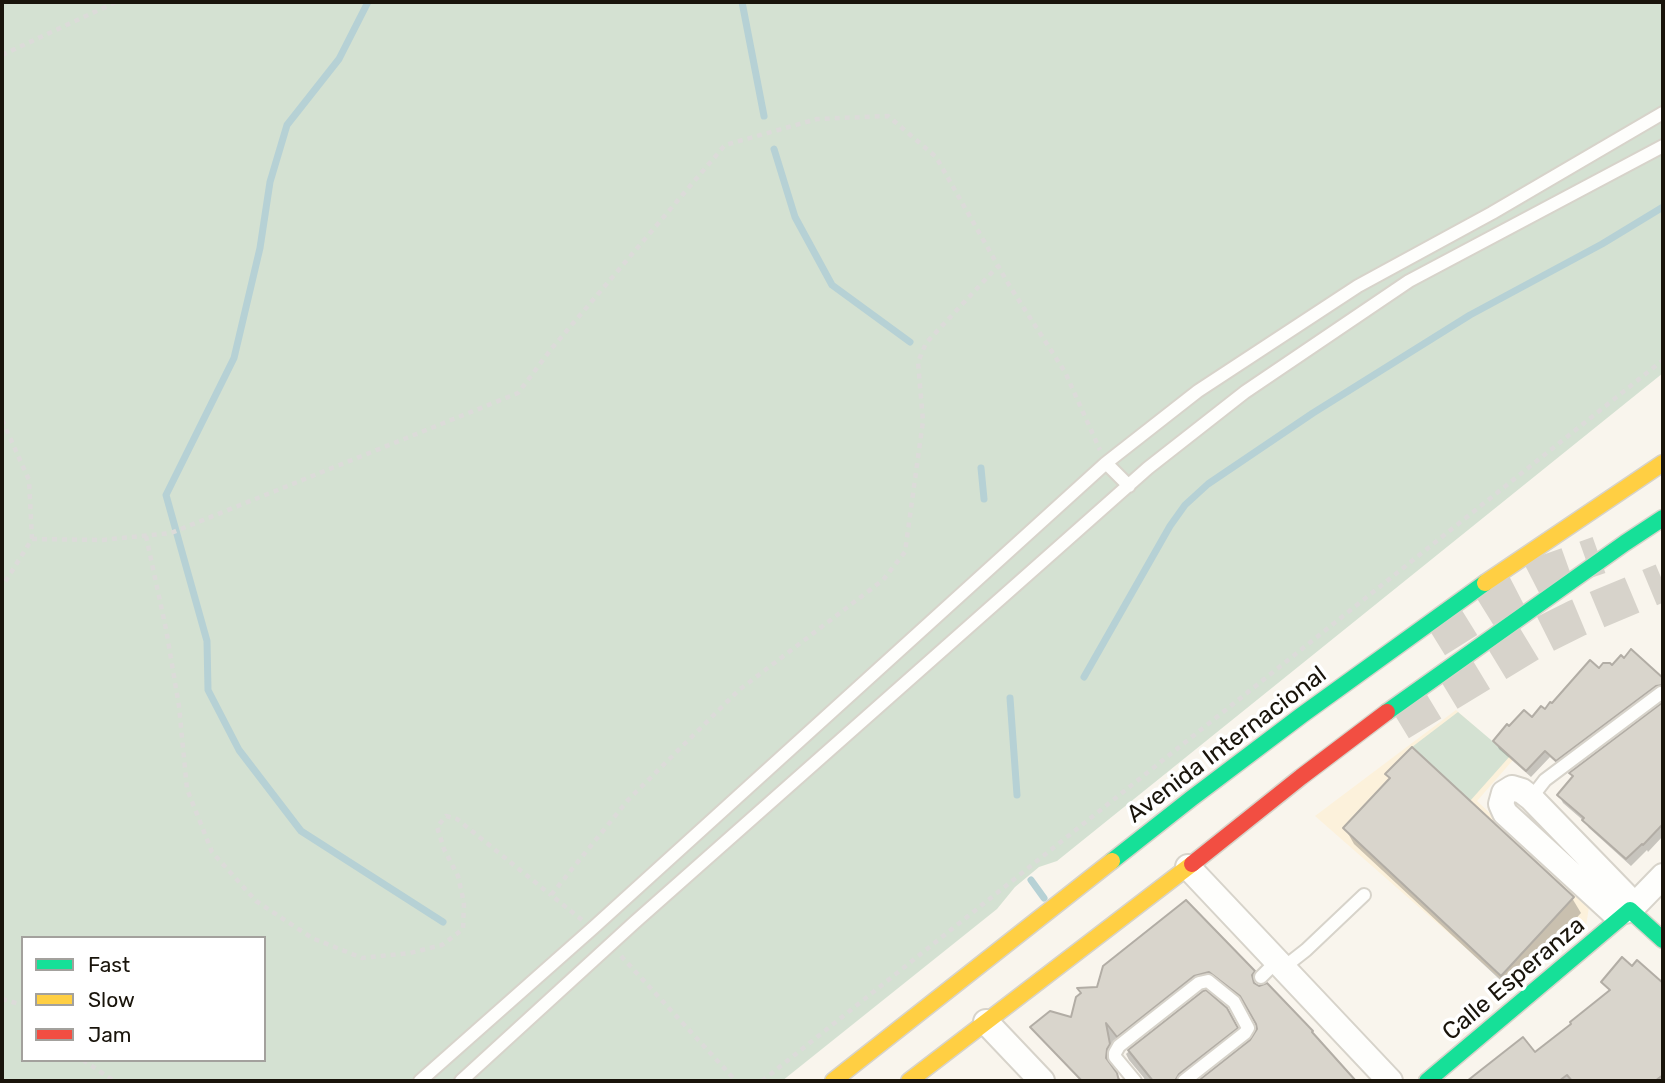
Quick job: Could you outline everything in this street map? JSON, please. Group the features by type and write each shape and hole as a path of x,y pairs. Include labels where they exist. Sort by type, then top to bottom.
{"main road":[{"name":"Avenida Internacional","path":"833,1081 1192,798 1302,715 1518,560 1663,463"},
{"path":"909,1081 1403,700 1663,518"},
{"path":"1630,910 1663,940"},
{"name":"Calle Esperanza","path":"1427,1081 1630,910"}],"street":[{"path":"1531,798 1512,788 1504,793 1501,804 1505,813 1614,913 1630,910 1663,876"},
{"path":"1188,867 1274,969 1390,1081"},
{"path":"985,1022 1042,1081"}],"lane":[{"path":"421,1081 1106,463 1198,391 1357,286 1492,213 1663,113"},
{"path":"461,1081 1060,545 1148,468 1244,392 1409,281 1663,146"},
{"path":"1106,463 1129,486"},
{"path":"1531,798 1545,780 1661,693"},
{"path":"1274,969 1306,950 1364,895"},
{"path":"1135,1081 1115,1057 1119,1046 1199,983 1208,981 1237,999 1248,1027 1245,1033 1184,1081"}],"path":[{"path":"2,55 116,2"},
{"path":"32,539 103,540 171,533 518,393 552,348 725,145 817,119 888,116 936,157 998,266 1065,372 1106,463"},
{"path":"551,895 628,800 738,690 883,580 905,552 923,421 918,362 926,343 998,266"},
{"path":"762,1081 1663,360"},
{"path":"2,420 29,480 32,539 2,587"},
{"path":"146,536 179,706 187,789 212,852 256,901 312,938 362,958 410,953 442,945 463,929 464,903 458,876 444,849 437,827 446,816 457,819 593,928"},
{"path":"611,945 736,1081"},
{"path":"2,999 21,1004"},
{"path":"86,1062 114,1081"}],"shaded area":[{"path":"1456,710 1513,760 1477,801 1589,907 1586,926 1509,986 1315,816"}],"green space":[{"path":"2,2 1663,2 1663,373 1057,861 1039,867 1015,887 997,909 782,1081 2,1081"},
{"path":"1458,712 1510,756 1470,801 1412,747"}],"building":[{"path":"1631,649 1663,678 1663,685 1656,686 1556,761 1545,751 1526,771 1493,741 1507,724 1509,726 1524,710 1532,717 1541,706 1545,709 1590,660 1599,668 1603,663 1612,665 1621,655 1624,658"},
{"path":"1663,702 1663,824 1626,859 1557,795 1573,776 1569,773"},
{"path":"1412,747 1574,897 1501,976 1343,828 1390,778 1385,774"},
{"path":"1186,900 1255,971 1252,975 1254,983 1259,986 1267,983 1356,1081 1198,1081 1250,1040 1257,1029 1240,996 1209,972 1194,976 1117,1037 1106,1023 1110,1044 1106,1058 1117,1073 1119,1081 1082,1081 1030,1027 1050,1011 1071,1017 1076,997 1081,993 1077,988 1097,987 1103,966"},
{"path":"1622,957 1632,966 1637,960 1663,983 1663,1075 1655,1081 1572,1081 1567,1075 1559,1081 1467,1081 1523,1037 1535,1052 1571,1024 1570,1022 1610,990 1601,982"},
{"path":"1206,990 1227,1008 1238,1028 1179,1074 1175,1081 1153,1081 1128,1050"}],"waterway":[{"path":"368,2 339,59 287,125 270,182 260,248 234,358 166,495 207,641 208,690 239,750 301,831 443,922"},
{"path":"742,2 764,116"},
{"path":"774,149 795,217 832,285 910,342"},
{"path":"1084,677 1170,526 1185,505 1208,484 1313,413 1470,315 1602,244 1663,207"},
{"path":"981,468 984,499"},
{"path":"1010,698 1017,795"},
{"path":"1031,880 1044,898"}],"tunnel":[{"path":"1435,639 1509,593 1546,574 1599,555"},
{"path":"1399,722 1539,637 1663,582"}],"traffic: fast":[{"path":"1387,712 1663,518"},
{"path":"1112,861 1302,715 1485,583"},
{"path":"1427,1081 1630,910 1663,940"}],"traffic: slow":[{"path":"1485,583 1663,463"},
{"path":"833,1081 1112,861"},
{"path":"909,1081 1192,864"}],"traffic: jam":[{"path":"1192,864 1387,712"}]}
